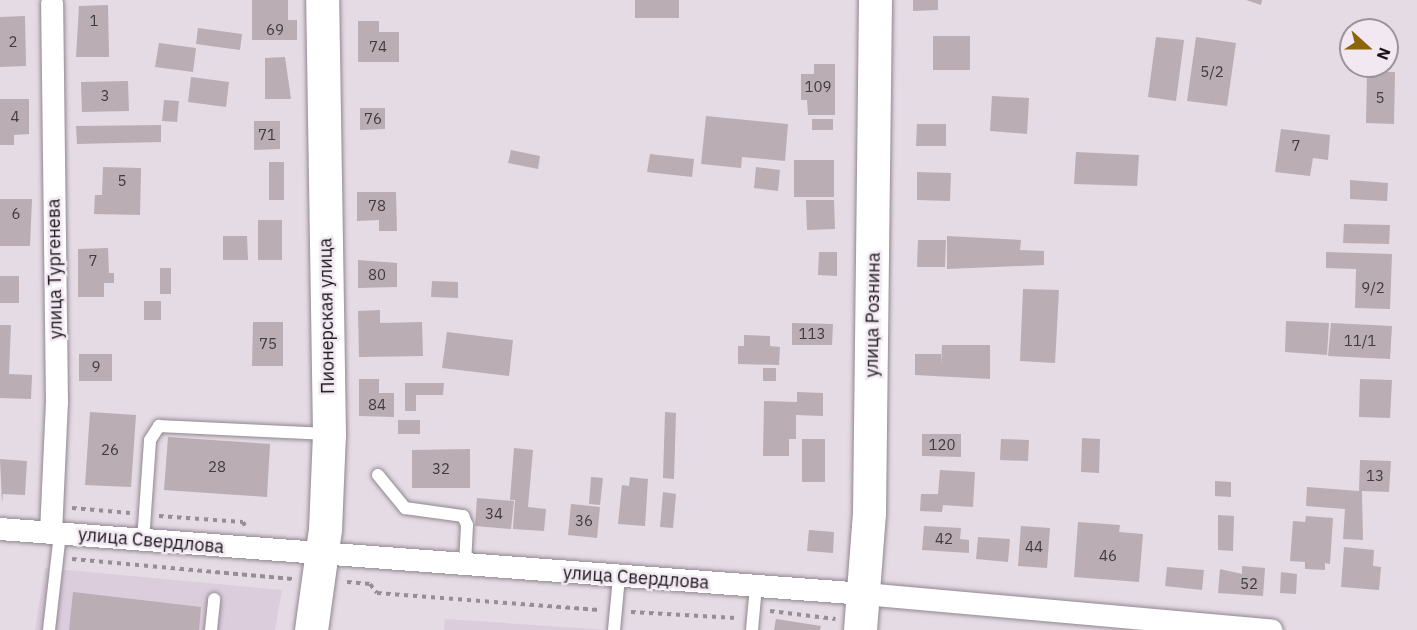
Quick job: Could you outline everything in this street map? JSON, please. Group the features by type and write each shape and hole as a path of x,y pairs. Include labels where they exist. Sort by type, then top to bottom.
{"main road":[{"name":"Пионерская улица","path":"311,630 330,573 322,0"},
{"name":"улица Рознина","path":"850,626 864,594 874,239 874,0"}],"street":[{"name":"улица Тургенева","path":"52,4 57,403 55,533"},
{"name":"улица Свердлова","path":"0,528 143,541 330,573 465,565 864,594 1126,624 1271,630"}],"lane":[{"path":"143,541 150,440 159,426 329,434"},
{"path":"378,475 405,508 463,516 467,525 465,565"},
{"path":"49,630 57,557 55,533"},
{"path":"614,630 619,576"},
{"path":"752,630 756,586"},
{"path":"211,630 214,599"}],"path":[{"path":"57,557 330,573 370,584 377,593 735,619 739,609 829,616 850,626"}],"shaded area":[{"path":"45,568 282,590 275,630 35,630"},
{"path":"445,619 609,630 444,630"}],"building":[{"path":"252,0 288,0 288,20 297,20 297,40 252,40"},
{"path":"635,0 679,0 679,18 635,18"},
{"path":"913,0 938,0 938,10 913,11"},
{"path":"1246,0 1262,0 1261,5"},
{"path":"108,5 109,57 76,57 79,6"},
{"path":"25,16 26,66 0,67 0,17"},
{"path":"358,21 379,21 379,32 399,32 399,62 358,62"},
{"path":"198,28 242,34 240,50 196,44"},
{"path":"933,36 970,36 970,70 933,70"},
{"path":"1156,37 1184,40 1176,101 1148,97"},
{"path":"1196,37 1236,43 1227,106 1187,101"},
{"path":"159,43 196,48 193,72 155,67"},
{"path":"285,57 291,99 265,99 265,58"},
{"path":"814,64 835,64 835,115 808,115 807,100 801,100 801,74 814,74"},
{"path":"191,77 229,82 226,107 188,102"},
{"path":"1367,78 1395,78 1394,124 1366,123"},
{"path":"128,81 129,111 82,112 81,82"},
{"path":"992,96 1029,98 1027,134 990,131"},
{"path":"0,99 29,99 29,134 14,135 14,145 0,145"},
{"path":"164,100 179,101 177,122 162,121"},
{"path":"360,108 385,108 385,129 360,130"},
{"path":"706,116 788,124 785,161 742,157 741,168 701,164"},
{"path":"812,119 833,119 833,130 812,130"},
{"path":"254,121 280,121 280,149 254,150"},
{"path":"917,124 946,124 946,146 916,146"},
{"path":"161,125 161,142 77,144 76,126"},
{"path":"1281,129 1330,135 1328,160 1313,158 1310,176 1275,172"},
{"path":"511,150 540,156 538,169 508,163"},
{"path":"1076,152 1139,155 1137,186 1074,184"},
{"path":"650,154 694,159 692,177 647,172"},
{"path":"794,160 834,160 834,197 794,197"},
{"path":"269,162 284,162 284,200 269,200"},
{"path":"103,167 141,168 140,215 94,214 95,195 102,195"},
{"path":"756,167 780,170 778,191 754,188"},
{"path":"917,172 951,173 950,201 917,200"},
{"path":"1350,180 1388,183 1387,201 1350,199"},
{"path":"357,192 396,192 397,231 379,231 379,220 357,221"},
{"path":"0,199 32,199 30,246 0,246"},
{"path":"806,200 834,200 835,229 807,230"},
{"path":"258,220 282,220 282,260 258,260"},
{"path":"1344,224 1390,225 1389,244 1343,243"},
{"path":"223,236 247,236 248,260 223,260"},
{"path":"947,236 1021,240 1020,250 1044,251 1044,265 947,269"},
{"path":"918,240 946,240 945,267 917,267"},
{"path":"108,248 109,273 114,273 114,283 104,283 104,297 78,297 78,249"},
{"path":"819,252 837,252 837,276 818,275"},
{"path":"1326,252 1392,254 1390,309 1355,308 1356,269 1326,268"},
{"path":"358,260 397,263 397,287 358,288"},
{"path":"160,268 171,268 171,294 160,294"},
{"path":"0,276 19,276 19,303 0,303"},
{"path":"432,281 458,282 458,298 431,297"},
{"path":"1023,289 1059,290 1055,363 1020,361"},
{"path":"144,301 161,301 161,320 144,320"},
{"path":"380,310 380,323 422,322 423,356 359,357 358,311"},
{"path":"1286,321 1329,323 1327,355 1285,352"},
{"path":"253,322 283,322 283,366 252,366"},
{"path":"792,323 833,324 832,345 792,345"},
{"path":"1331,323 1392,326 1390,359 1328,356"},
{"path":"0,325 11,325 9,374 32,375 31,399 0,398"},
{"path":"447,332 513,340 509,376 442,368"},
{"path":"744,335 770,336 770,346 780,347 779,365 738,364 738,346 744,346"},
{"path":"942,345 990,345 990,379 915,375 915,354 941,354 941,366"},
{"path":"79,354 112,354 112,381 79,381"},
{"path":"763,368 776,368 776,381 763,381"},
{"path":"359,379 379,379 379,393 394,393 394,417 359,416"},
{"path":"1360,379 1392,380 1390,418 1359,417"},
{"path":"405,383 444,383 443,395 416,395 416,411 405,411"},
{"path":"797,392 823,393 823,416 796,415 796,439 789,439 789,456 763,456 764,401 797,402"},
{"path":"90,412 136,415 131,487 85,485"},
{"path":"665,412 676,413 674,479 663,478"},
{"path":"398,420 420,420 420,434 398,434"},
{"path":"922,434 961,434 961,457 922,456"},
{"path":"168,437 270,444 267,497 164,490"},
{"path":"1082,438 1100,439 1099,473 1081,472"},
{"path":"802,439 825,439 825,482 802,482"},
{"path":"1001,439 1029,440 1028,461 1000,460"},
{"path":"514,448 533,450 528,507 546,509 544,531 513,529 515,500 510,500"},
{"path":"470,449 470,488 412,488 412,450"},
{"path":"0,459 27,461 25,495 3,494 2,503"},
{"path":"1360,460 1391,461 1389,492 1362,491 1363,540 1343,539 1345,509 1306,506 1307,487 1359,491"},
{"path":"940,470 975,472 973,507 943,505 942,512 920,511 921,494 938,494"},
{"path":"591,477 603,478 600,505 589,504"},
{"path":"630,477 648,479 645,526 618,524 622,485 629,486"},
{"path":"1215,481 1231,482 1231,497 1215,496"},
{"path":"663,492 676,494 673,528 660,527"},
{"path":"477,498 514,501 511,529 475,526"},
{"path":"571,504 600,507 597,538 568,535"},
{"path":"1218,515 1234,516 1233,551 1218,550"},
{"path":"1306,516 1333,518 1330,564 1325,563 1325,570 1305,569 1305,562 1290,561 1293,521 1305,522"},
{"path":"1078,522 1120,525 1119,532 1143,534 1139,582 1074,577"},
{"path":"924,526 961,528 960,539 969,540 969,553 922,550"},
{"path":"1021,526 1050,528 1047,568 1018,566"},
{"path":"809,530 834,532 833,553 807,551"},
{"path":"978,537 1010,539 1008,562 976,559"},
{"path":"1344,547 1374,550 1373,566 1381,567 1379,590 1341,587"},
{"path":"1242,566 1265,568 1263,596 1218,593 1220,569 1242,574"},
{"path":"1167,567 1204,570 1202,590 1165,586"},
{"path":"1281,572 1297,574 1296,594 1280,593"},
{"path":"73,592 201,607 199,630 69,630"},
{"path":"776,619 821,626 820,630 774,630"}]}
